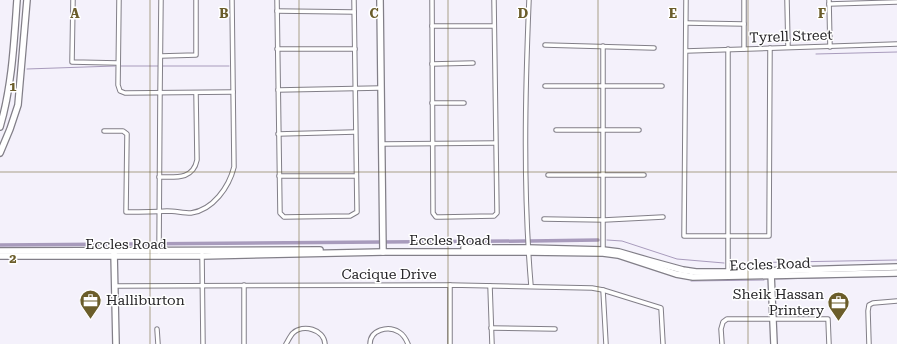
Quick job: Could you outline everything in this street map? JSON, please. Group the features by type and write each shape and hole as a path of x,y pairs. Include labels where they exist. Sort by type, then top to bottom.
{"street":[{"path":"0,127 7,105 12,76 17,0"},
{"path":"0,152 10,130 18,105 27,0"},
{"path":"73,0 72,62 118,63"},
{"path":"119,0 118,89 120,91 124,93 233,92"},
{"path":"159,253 161,0"},
{"path":"160,56 196,55 196,0"},
{"path":"104,131 124,131 127,134 126,212 191,212 196,211 214,201 223,191 234,167 232,0"},
{"path":"277,0 280,213 284,217 350,216 357,212 354,0"},
{"path":"380,0 383,251"},
{"path":"432,0 432,144 434,215 436,216 494,216 497,213 494,0"},
{"path":"529,0 526,129 528,250 531,286"},
{"path":"686,0 684,236 769,236 770,48"},
{"path":"744,0 744,49"},
{"path":"788,0 788,48"},
{"path":"830,46 829,2 897,2"},
{"path":"277,11 354,12"},
{"path":"686,23 744,24"},
{"path":"432,26 494,26"},
{"name":"Tyrell Street","path":"686,51 897,44"},
{"path":"546,45 654,48"},
{"path":"603,46 603,252"},
{"path":"277,49 355,49"},
{"path":"728,49 728,275"},
{"path":"432,64 473,64"},
{"path":"545,86 662,86"},
{"path":"278,90 380,88"},
{"path":"159,177 183,176 192,172 194,168 197,160 196,93"},
{"path":"432,103 464,103"},
{"path":"556,130 639,130"},
{"path":"278,134 355,132"},
{"path":"382,144 496,143"},
{"path":"548,175 644,175"},
{"path":"279,176 356,176"},
{"path":"544,219 604,220 663,217"},
{"name":"Eccles Road","path":"0,256 528,250 619,252 683,270 728,275 897,267"},
{"name":"Eccles Road","path":"0,251 114,254"},
{"path":"202,253 203,344"},
{"path":"114,254 116,344"},
{"path":"771,273 774,344"},
{"name":"Eccles Road","path":"771,273 897,273"},
{"path":"244,285 244,344"},
{"path":"450,285 450,344"},
{"name":"Cacique Drive","path":"115,286 450,285 592,288 661,308 663,344"},
{"path":"490,286 492,344"},
{"path":"603,290 606,344"},
{"path":"869,344 869,305 873,302 897,302"},
{"path":"722,344 721,329 723,322 727,319 828,319 829,344"},
{"path":"286,344 292,334 303,328 313,329 320,334 325,340 325,344"},
{"path":"370,344 375,332 388,328 398,331 405,336 408,344"},
{"path":"491,328 555,329"},
{"path":"157,329 158,344"}],"waterway":[{"path":"816,54 897,52"},
{"path":"27,69 115,66"},
{"path":"121,66 158,66"},
{"path":"161,66 229,66"},
{"path":"530,241 598,240"},
{"path":"607,240 622,241 677,259 724,263"},
{"path":"0,245 525,241"},
{"path":"735,263 897,260"},
{"path":"776,279 897,276"},
{"path":"691,281 764,280"}],"place":[{"name":"Halliburton","path":"91,320"},
{"name":"Sheik Hassan Printery","path":"839,322"}]}
